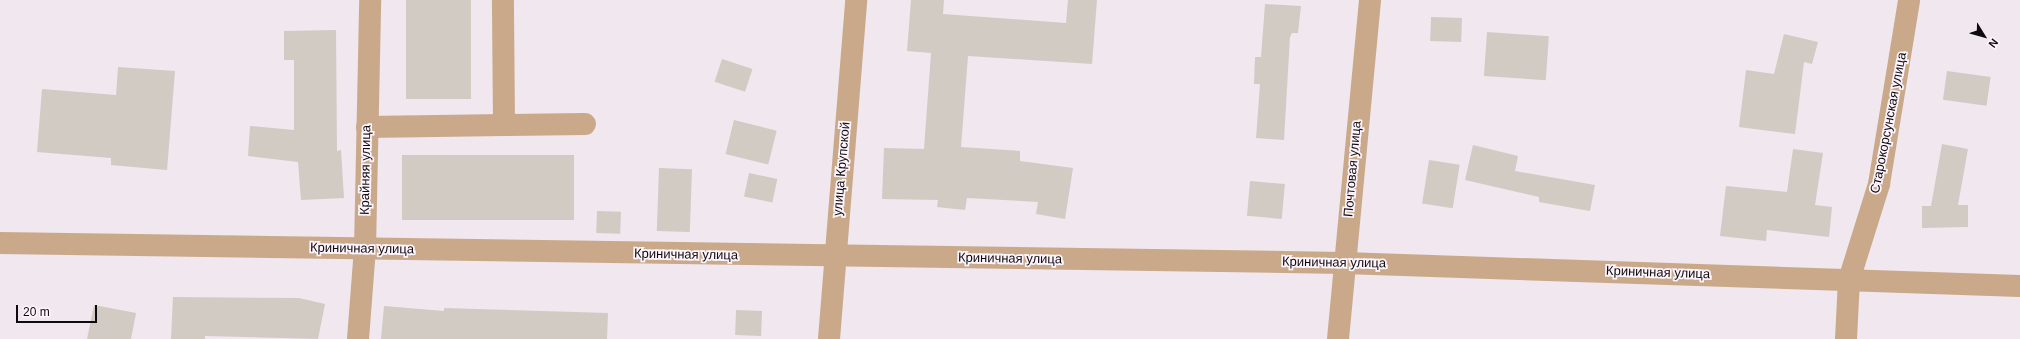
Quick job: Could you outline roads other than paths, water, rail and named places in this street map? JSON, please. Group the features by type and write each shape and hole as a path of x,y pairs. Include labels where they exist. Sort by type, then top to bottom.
{"street":[{"name":"Крайняя улица","path":"358,339 365,249 370,0"},
{"path":"502,0 504,125"},
{"name":"улица Крупской","path":"829,339 834,258 856,0"},
{"name":"Почтовая улица","path":"1338,339 1370,0"},
{"name":"Старокорсунская улица","path":"1846,339 1849,280 1879,184 1909,0"},
{"path":"367,127 586,124"},
{"name":"Криничная улица","path":"0,243 834,258 1344,263 2020,286"}]}
